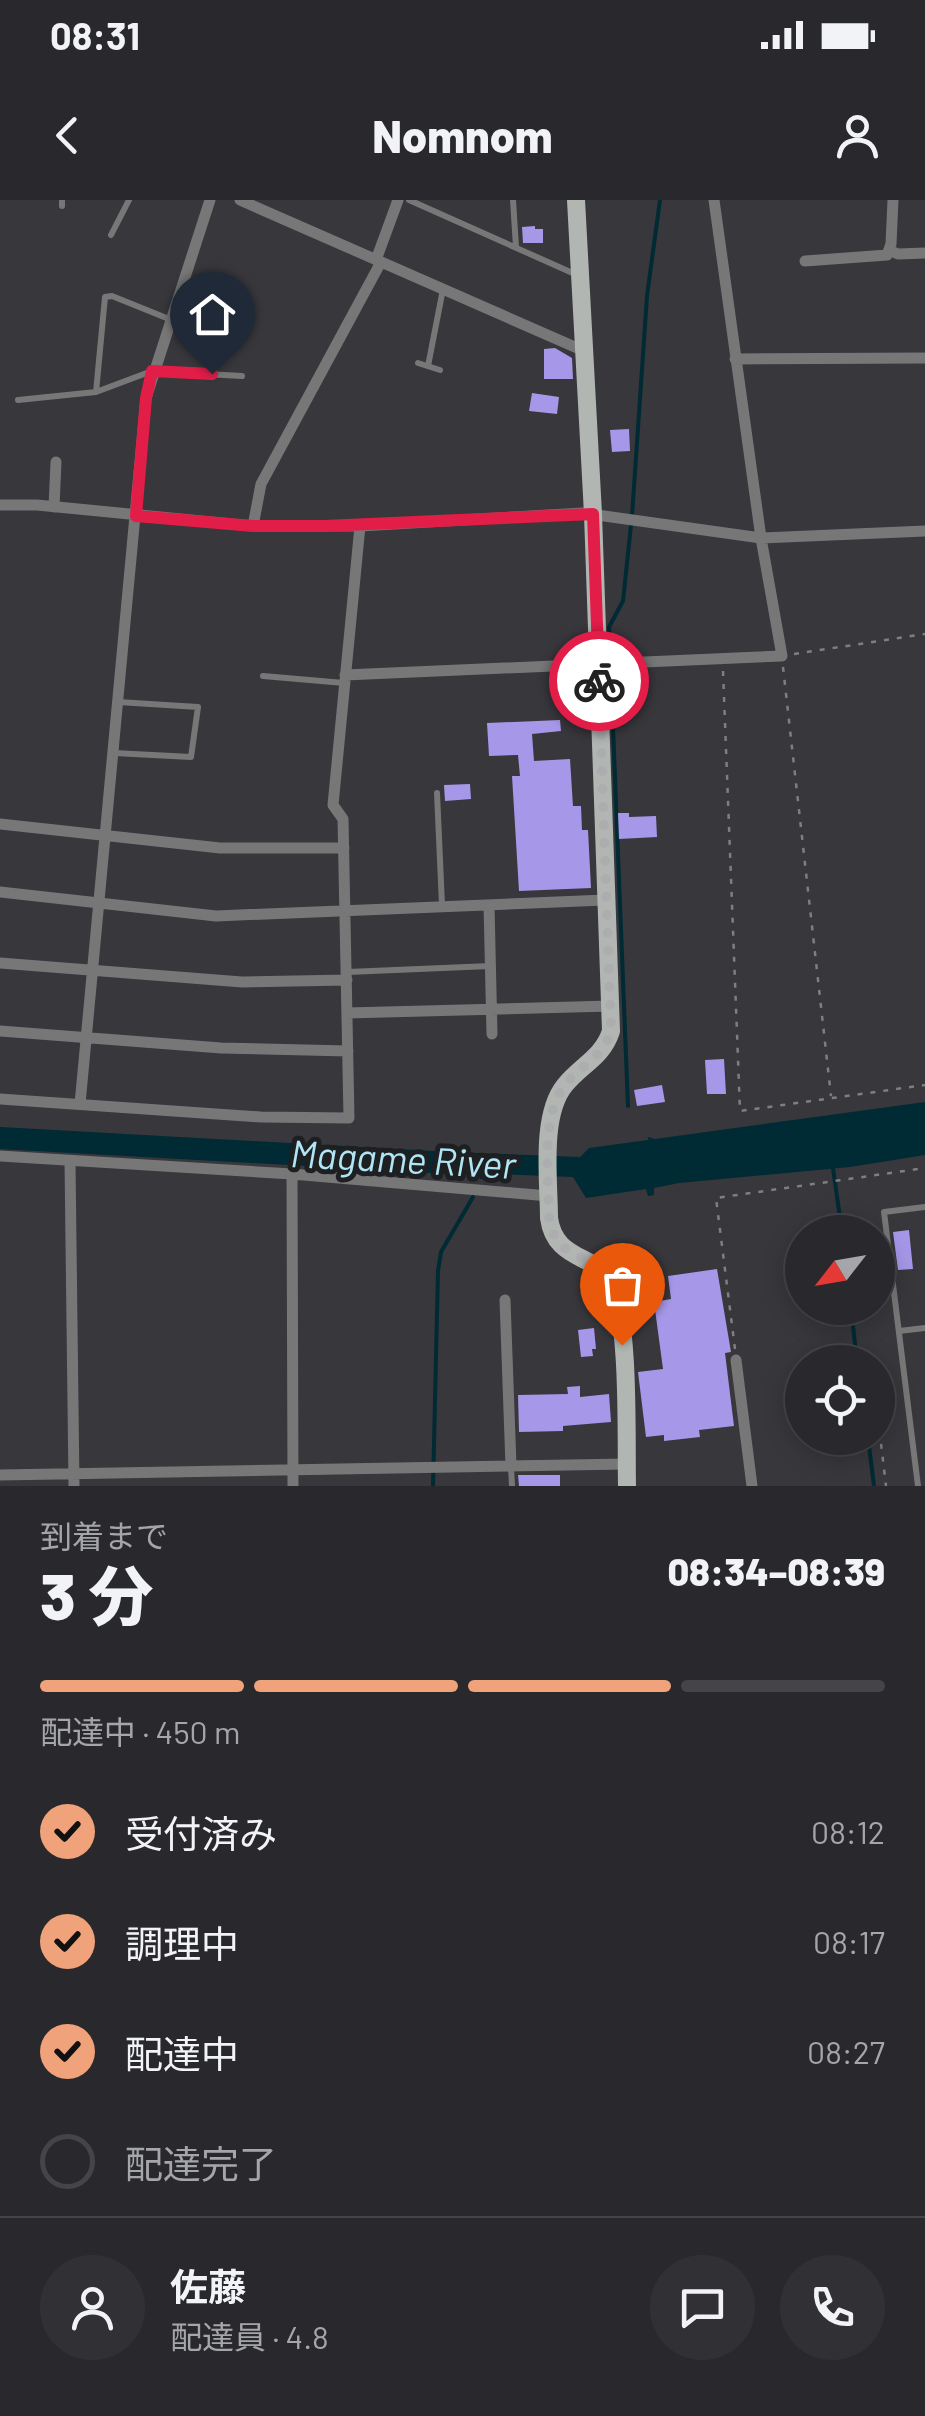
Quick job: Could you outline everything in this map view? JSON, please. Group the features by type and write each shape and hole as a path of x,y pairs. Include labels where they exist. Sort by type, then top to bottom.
{"main road":[{"path":"576,200 593,514 606,663 605,900 611,1032 602,1051 564,1085 556,1099 550,1116 549,1196 551,1230 556,1240 605,1273 620,1305 628,1486"}],"street":[{"path":"80,1104 146,398 210,200"},
{"path":"240,200 255,203 584,351"},
{"path":"253,526 261,484 379,261 398,200"},
{"path":"344,679 782,656 761,538 714,200"},
{"path":"805,261 883,258 889,250 893,200"},
{"path":"889,250 898,254 925,253"},
{"path":"735,359 925,358"},
{"path":"54,506 56,462"},
{"path":"0,505 54,506 253,526 360,526 593,514 761,538 925,531"},
{"path":"0,1099 260,1117 349,1118 344,820 333,806 360,526"},
{"path":"0,824 220,848 344,848"},
{"path":"0,892 216,916 605,900"},
{"path":"489,905 492,1034"},
{"path":"0,963 242,982 346,976"},
{"path":"347,1013 610,1006"},
{"path":"0,1031 221,1048 348,1052"},
{"path":"0,1156 292,1174 549,1196"},
{"path":"70,1161 74,1479"},
{"path":"292,1174 293,1486"},
{"path":"504,1300 511,1466"},
{"path":"736,1360 752,1486"},
{"path":"0,1475 74,1479 293,1469 626,1464"}],"lane":[{"path":"111,235 129,200"},
{"path":"409,200 580,276"},
{"path":"513,200 516,247"},
{"path":"428,366 443,289"},
{"path":"96,392 105,297 112,296 170,319"},
{"path":"418,363 440,370"},
{"path":"18,400 96,392 152,371 242,376"},
{"path":"263,676 344,679"},
{"path":"114,753 191,758 198,707 118,702"},
{"path":"437,793 442,907"},
{"path":"346,976 490,966"},
{"path":"920,1482 884,1212 925,1207"},
{"path":"898,1331 925,1328"},
{"path":"511,1466 512,1486"}],"path":[{"path":"831,1098 782,656 925,634"},
{"path":"723,659 740,1111 925,1085"},
{"path":"736,1360 716,1198 925,1168"},
{"path":"882,1455 886,1486"}],"water":[{"path":"925,1102 925,1155 850,1167 679,1183 654,1188 654,1195 648,1196 646,1189 586,1198 573,1177 494,1174 480,1179 477,1172 423,1168 425,1151 580,1157 589,1148 648,1137"}],"building":[{"path":"522,227 543,229 543,243 523,243"},
{"path":"555,348 572,358 573,379 544,379 544,349"},
{"path":"532,393 559,397 557,414 529,411"},
{"path":"629,429 630,451 612,452 610,430"},
{"path":"560,720 561,731 532,734 534,761 570,759 573,806 581,806 582,830 588,830 591,888 519,891 512,776 520,776 518,755 489,756 487,723"},
{"path":"470,784 471,799 445,801 444,785"},
{"path":"618,813 629,813 629,817 656,816 657,837 619,839"},
{"path":"724,1059 726,1094 707,1094 705,1060"},
{"path":"662,1085 665,1102 637,1106 634,1090"},
{"path":"909,1230 913,1269 898,1270 895,1232"},
{"path":"717,1269 731,1352 725,1353 734,1426 699,1430 700,1437 664,1441 664,1435 646,1437 638,1372 663,1369 654,1302 671,1299 668,1276"},
{"path":"594,1328 593,1356 581,1357 578,1330"},
{"path":"580,1386 580,1397 609,1394 611,1422 563,1426 563,1431 519,1432 518,1395 568,1394 567,1387"},
{"path":"518,1475 560,1475 560,1486 519,1486"}],"waterway":[{"path":"632,516 647,296 660,200"},
{"path":"628,1106 609,627 623,601 631,525"},
{"name":"Magame River","path":"0,1138 451,1163"},
{"path":"833,1168 840,1215"},
{"path":"433,1486 438,1271 441,1252 473,1197"},
{"path":"853,1325 855,1345"},
{"path":"870,1455 874,1486"}],"way so far":[{"path":"599,681 611,1032 602,1051 564,1085 550,1116 549,1218 556,1240 610,1280 620,1305 622,1345"}],"route":[{"path":"212,374 152,371 146,398 136,516 253,526 360,526 593,514 599,681"}]}
